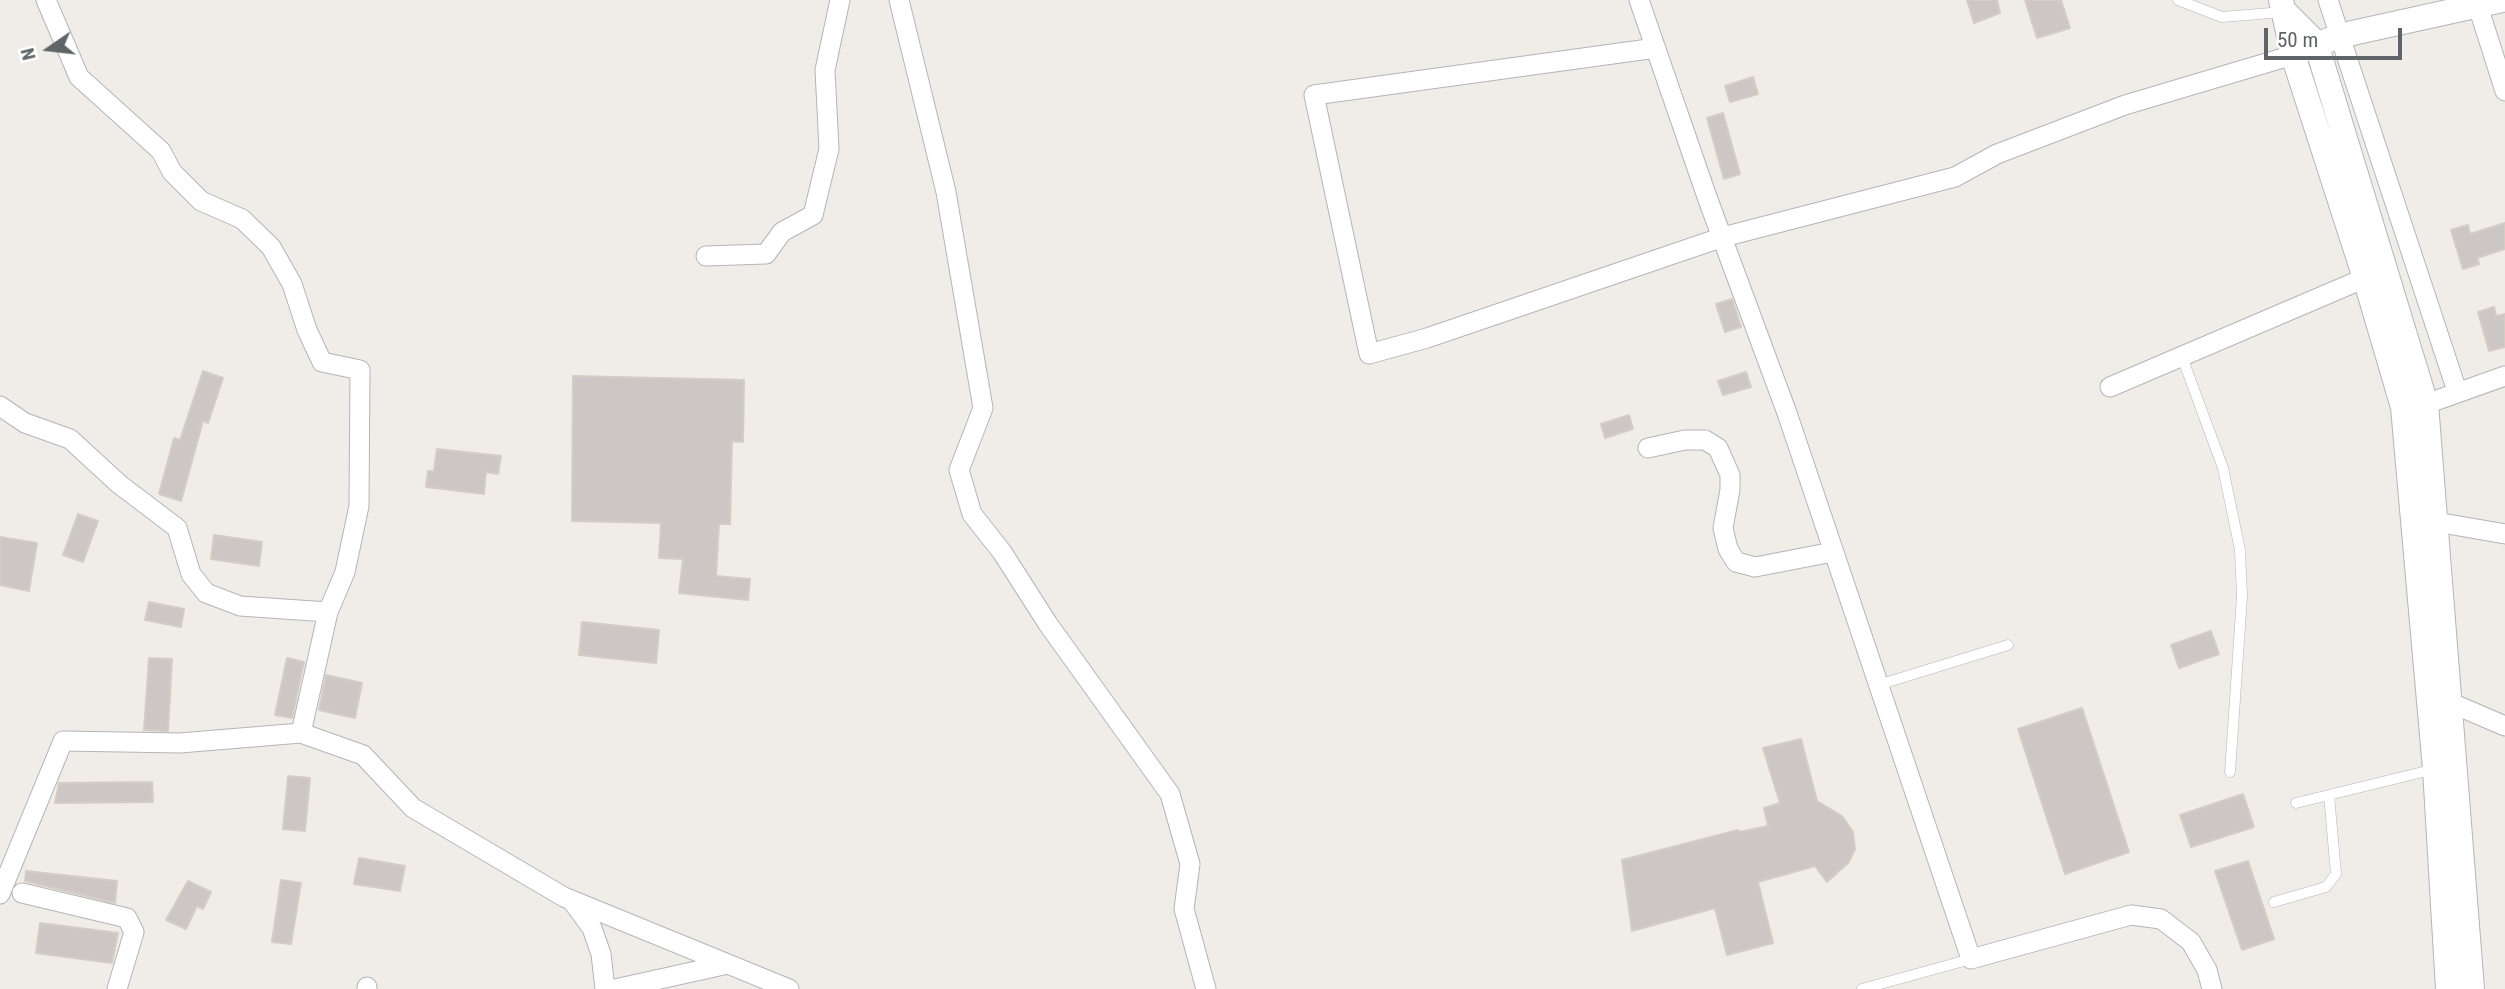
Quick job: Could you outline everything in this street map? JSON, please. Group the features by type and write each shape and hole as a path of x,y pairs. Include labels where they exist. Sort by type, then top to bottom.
{"street":[{"path":"46,0 79,77 161,151 172,172 201,201 242,219 271,247 292,284 307,330 322,362 360,370 359,506 345,572 328,612 301,733"},
{"path":"706,256 766,254 782,232 813,215 829,149 825,70 840,0"},
{"path":"899,0 946,192 983,408 959,470 972,514 1002,552 1056,635 1170,794 1190,864 1184,909 1206,989"},
{"path":"1639,0 1787,413 1971,960 2131,915 2161,919 2191,942 2207,970 2212,989"},
{"path":"2328,0 2328,40 2426,404 2472,989"},
{"path":"1656,48 1314,95 1369,354 1426,338 1723,237 1955,177 1997,154 2125,105 2293,55 2328,40 2477,3 2502,0"},
{"path":"2477,3 2505,91"},
{"path":"2283,6 2328,40 2457,391"},
{"path":"2283,6 2293,55 2365,278 2403,407 2435,769 2448,989"},
{"path":"2110,387 2365,278"},
{"path":"2426,404 2505,376"},
{"path":"0,406 25,423 70,439 119,485 177,528 191,574 206,593 240,606 328,612"},
{"path":"1648,448 1685,440 1704,440 1718,449 1730,475 1723,528 1728,549 1736,562 1755,567 1833,552"},
{"path":"2436,522 2505,534"},
{"path":"2449,702 2505,726"},
{"path":"0,894 63,741 180,743 301,733 363,755 413,808 570,899 789,989"},
{"path":"22,893 127,918 134,932 117,989"},
{"path":"570,899 592,928 601,954 605,989"},
{"path":"615,989 728,964"}],"lane":[{"path":"2178,0 2222,17 2283,6"},
{"path":"2182,357 2223,468 2240,550 2242,597 2230,772"},
{"path":"1878,685 2008,645"},
{"path":"2296,803 2435,769"},
{"path":"2274,902 2332,883 2336,874 2336,859 2329,795"},
{"path":"1862,989 1971,960"}],"building":[{"path":"1967,0 1997,0 2000,13 1974,23"},
{"path":"2025,0 2061,0 2070,28 2037,38"},
{"path":"1753,77 1758,94 1730,102 1725,86"},
{"path":"1723,113 1740,174 1724,179 1707,118"},
{"path":"2505,223 2505,249 2477,258 2479,264 2463,269 2451,230 2468,225 2470,234"},
{"path":"1732,299 1741,327 1725,332 1716,304"},
{"path":"2494,307 2496,316 2505,314 2505,347 2489,351 2478,312"},
{"path":"203,371 223,378 208,423 203,421 181,501 159,494 174,438 180,440"},
{"path":"1746,372 1751,387 1723,395 1718,381"},
{"path":"573,376 744,380 743,442 732,441 730,524 719,524 716,576 750,579 748,600 679,593 683,559 659,558 661,523 572,521"},
{"path":"1629,415 1633,429 1605,438 1601,424"},
{"path":"437,449 501,456 498,474 486,472 484,494 426,487 428,471 434,471"},
{"path":"78,514 98,521 83,562 63,555"},
{"path":"214,535 262,542 259,566 211,559"},
{"path":"0,537 37,543 29,591 0,585"},
{"path":"149,602 184,609 181,627 145,620"},
{"path":"582,622 659,630 656,663 579,655"},
{"path":"2211,631 2219,654 2179,668 2171,645"},
{"path":"149,658 172,659 168,731 144,730"},
{"path":"287,658 304,662 292,718 275,715"},
{"path":"326,675 362,683 355,718 319,710"},
{"path":"2082,708 2129,852 2065,874 2018,729"},
{"path":"1801,739 1817,801 1842,816 1853,832 1855,849 1849,862 1827,882 1815,866 1758,882 1773,943 1727,955 1715,908 1632,931 1622,860 1738,830 1739,832 1768,826 1764,808 1780,803 1763,748"},
{"path":"288,776 310,778 305,831 283,829"},
{"path":"152,782 153,802 55,803 59,783"},
{"path":"2243,794 2254,827 2191,847 2180,815"},
{"path":"359,858 405,866 400,891 354,884"},
{"path":"2248,861 2274,939 2242,950 2215,871"},
{"path":"26,871 117,881 115,903 25,881"},
{"path":"281,880 301,883 291,944 272,942"},
{"path":"188,881 211,892 203,909 197,906 186,929 166,920"},
{"path":"40,923 118,933 112,963 36,953"}]}
